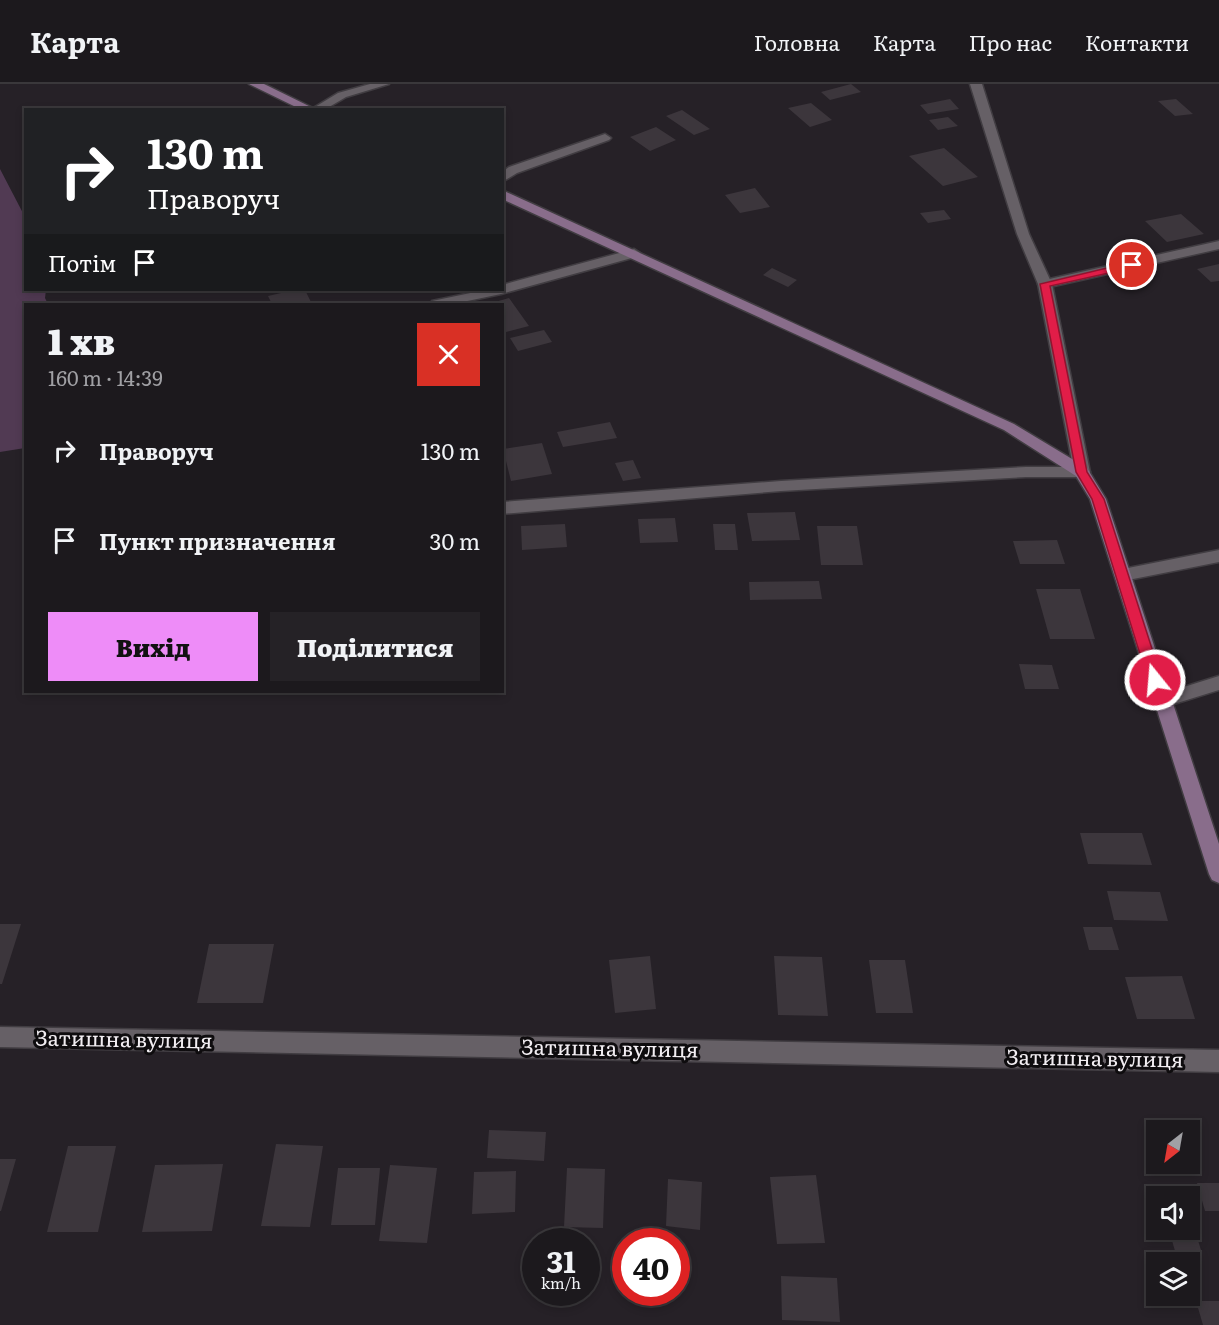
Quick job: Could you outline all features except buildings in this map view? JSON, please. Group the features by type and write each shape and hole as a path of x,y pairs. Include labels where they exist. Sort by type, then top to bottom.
{"street":[{"path":"255,84 309,108"},
{"path":"318,108 342,95 383,84"},
{"path":"976,84 1023,234 1045,284 1082,472 1098,499 1161,701 1219,874"},
{"path":"504,177 513,170 605,138"},
{"path":"504,195 1010,427 1082,472"},
{"path":"1045,284 1219,245"},
{"path":"504,288 634,253"},
{"path":"441,303 493,291"},
{"path":"504,508 781,486 1026,472 1082,472"},
{"path":"1123,575 1219,556"},
{"path":"1161,701 1219,683"},
{"name":"Затишна вулиця","path":"0,1038 1219,1061"}],"shaded area":[{"path":"0,169 24,215 24,291 46,291 45,298 48,303 24,303 24,448 0,452"}],"route":[{"path":"1132,265 1045,284 1082,472 1098,499 1155,680"}]}
